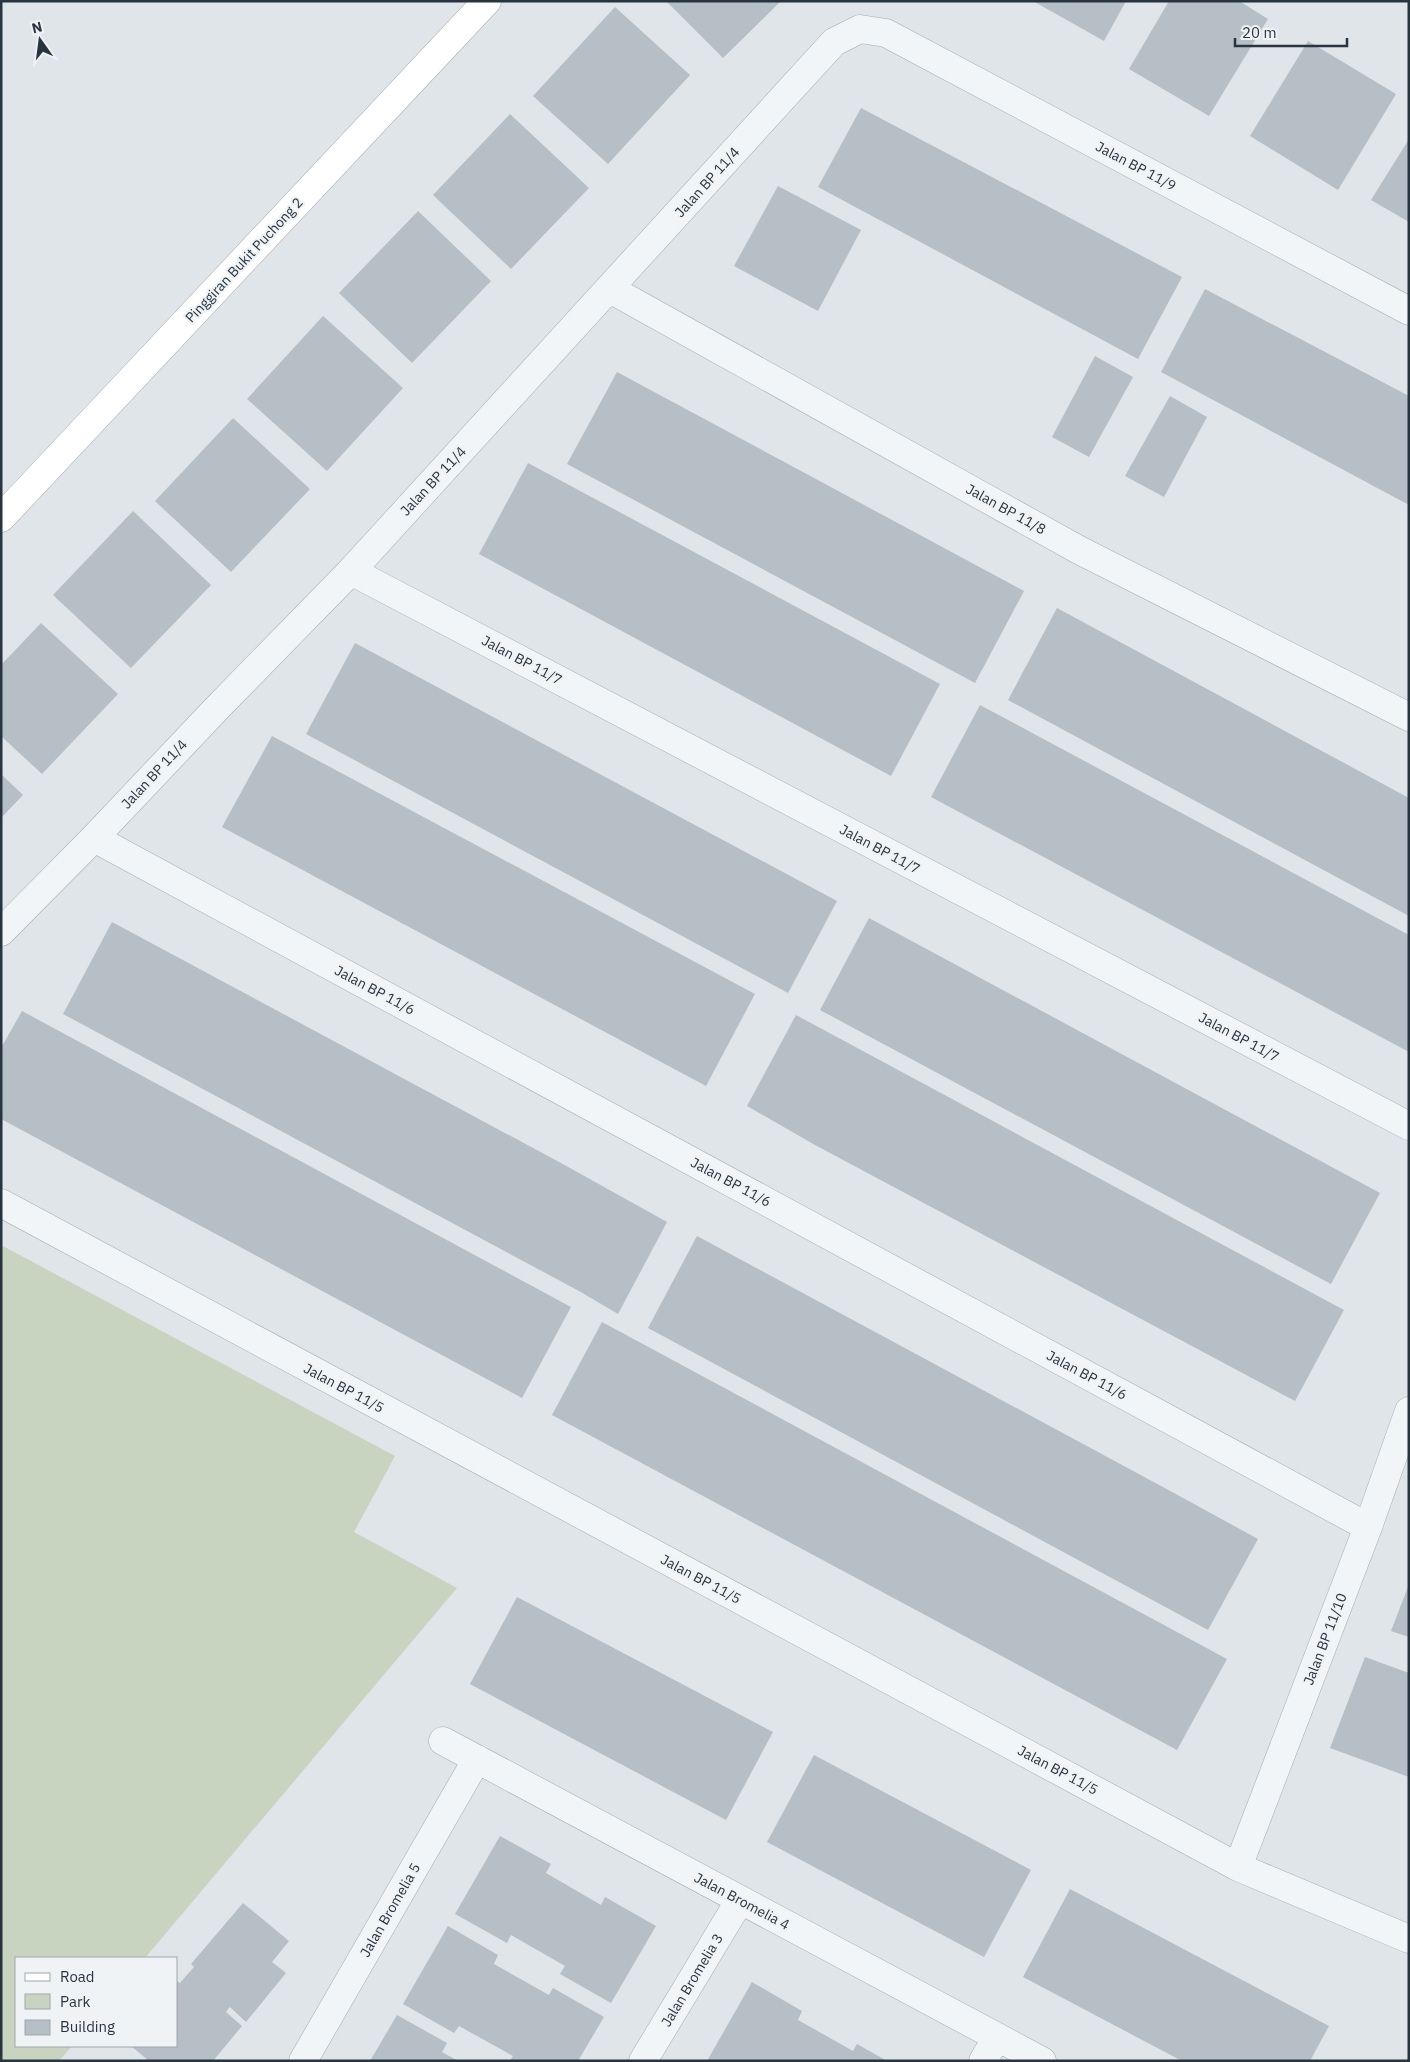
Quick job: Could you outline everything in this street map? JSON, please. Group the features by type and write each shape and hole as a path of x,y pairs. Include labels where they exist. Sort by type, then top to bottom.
{"street":[{"name":"Pinggiran Bukit Puchong 2","path":"1,518 488,1"},
{"name":"Jalan BP 11/4","path":"1,932 352,571 834,42 860,29"},
{"name":"Jalan BP 11/9","path":"860,29 886,33 1409,311"},
{"name":"Jalan BP 11/8","path":"610,289 1079,550 1409,717"},
{"name":"Jalan BP 11/7","path":"352,571 1409,1126"},
{"name":"Jalan BP 11/6","path":"94,838 1368,1527"},
{"name":"Jalan BP 11/5","path":"1,1204 1238,1867 1409,1939"},
{"name":"Jalan BP 11/10","path":"1238,1867 1368,1527 1409,1411"},
{"name":"Jalan Bromelia 4","path":"443,1741 1042,2061"},
{"name":"Jalan Bromelia 5","path":"303,2061 478,1759"},
{"name":"Jalan Bromelia 3","path":"643,2061 740,1900"},
{"path":"983,2061 997,2037"}],"green space":[{"path":"1,1245 395,1456 354,1532 457,1588 146,1957 15,1957 15,2047 71,2047 59,2061 1,2061"}],"building":[{"path":"666,1 781,1 723,58"},
{"path":"1033,1 1126,1 1104,41"},
{"path":"1169,1 1239,1 1268,19 1209,116 1129,69"},
{"path":"615,7 690,75 608,164 533,96"},
{"path":"1308,41 1396,94 1338,190 1250,136"},
{"path":"861,108 1182,277 1138,359 818,187"},
{"path":"510,114 589,188 511,269 433,195"},
{"path":"1409,139 1409,222 1371,200"},
{"path":"778,186 861,230 818,311 734,266"},
{"path":"418,211 491,281 412,363 339,293"},
{"path":"1205,289 1409,396 1409,505 1161,372"},
{"path":"323,316 403,388 327,471 247,399"},
{"path":"1095,356 1133,377 1089,457 1052,437"},
{"path":"617,372 1024,591 975,683 567,464"},
{"path":"1170,396 1207,417 1164,497 1125,476"},
{"path":"233,418 310,489 231,572 155,501"},
{"path":"528,463 940,684 891,776 479,554"},
{"path":"133,511 211,585 131,668 53,595"},
{"path":"1057,608 1409,798 1409,916 1008,700"},
{"path":"41,623 118,694 42,774 1,736 1,665"},
{"path":"355,643 837,901 788,993 306,734"},
{"path":"980,705 1409,935 1409,1052 931,797"},
{"path":"272,736 755,994 706,1086 222,827"},
{"path":"1,774 23,795 1,818"},
{"path":"869,918 1380,1193 1331,1284 820,1010"},
{"path":"112,922 667,1222 618,1314 579,1291 63,1014"},
{"path":"22,1011 571,1307 522,1398 1,1119 1,1048"},
{"path":"796,1015 1344,1310 1295,1401 815,1145 747,1106"},
{"path":"697,1236 1258,1539 1208,1630 648,1328"},
{"path":"602,1322 1227,1659 1177,1750 552,1415"},
{"path":"1409,1584 1409,1637 1391,1631"},
{"path":"517,1597 773,1732 726,1820 470,1684"},
{"path":"1365,1657 1409,1673 1409,1777 1330,1748"},
{"path":"814,1755 1031,1870 984,1957 767,1842"},
{"path":"500,1836 551,1864 546,1873 601,1905 605,1897 656,1926 611,2003 560,1974 565,1966 511,1935 507,1943 455,1914"},
{"path":"1070,1889 1329,2026 1310,2061 1182,2061 1023,1977"},
{"path":"243,1903 289,1941 272,1962 286,1973 246,2022 230,2007 226,2012 242,2026 213,2061 149,2061 132,2047 178,2047 178,1982 180,1983 194,1967 191,1964"},
{"path":"448,1926 498,1955 494,1964 549,1995 553,1988 604,2017 578,2061 510,2061 513,2056 459,2026 454,2033 403,2004"},
{"path":"752,1982 802,2011 798,2020 853,2051 857,2044 887,2061 707,2061"},
{"path":"397,2015 447,2043 442,2052 458,2061 370,2061"}]}
